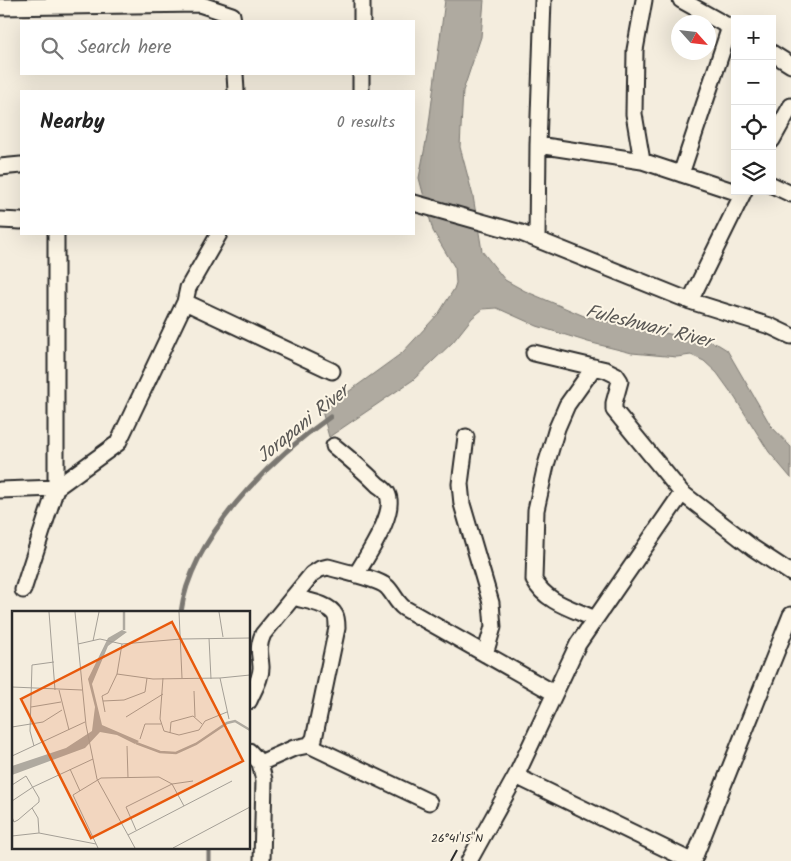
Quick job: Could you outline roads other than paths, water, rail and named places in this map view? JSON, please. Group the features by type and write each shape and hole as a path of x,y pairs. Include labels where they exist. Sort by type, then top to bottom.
{"street":[{"path":"362,0 362,20"},
{"path":"536,239 543,0"},
{"path":"642,161 634,114 635,59 644,0"},
{"path":"681,0 731,28"},
{"path":"0,6 199,4 232,15 233,20"},
{"path":"681,174 731,32"},
{"path":"776,56 791,65"},
{"path":"235,75 236,90"},
{"path":"361,75 361,90"},
{"path":"776,133 791,106"},
{"path":"538,145 642,161 731,189"},
{"path":"0,167 20,165"},
{"path":"776,187 791,194"},
{"path":"690,301 742,195"},
{"path":"415,203 521,233 690,301 770,326 791,336"},
{"path":"0,220 20,220"},
{"path":"23,590 56,488 56,235"},
{"path":"0,490 56,488 118,443 185,302 188,288 218,235"},
{"path":"185,302 332,371"},
{"path":"534,353 594,367 616,375 620,381 614,410 682,493 752,548 791,573"},
{"path":"594,367 567,405 557,428 546,465 536,510 534,580 538,589 548,598 595,619"},
{"path":"466,437 460,484 462,504 491,603 493,627 485,654"},
{"path":"334,446 386,493 389,502 388,513 383,526 356,575"},
{"path":"468,861 516,776 578,644 682,493"},
{"path":"250,698 262,668 259,642 263,634 312,574 320,568 328,567 377,581 386,586 397,603 404,608 554,693"},
{"path":"293,597 322,606 331,610 336,616 337,628 316,731 310,745"},
{"path":"516,776 692,861 791,616"},
{"path":"260,763 294,748 310,745 429,802"},
{"path":"250,752 260,763 264,780 262,861"}],"waterway":[{"name":"Jorapani River","path":"181,611 188,584 200,556 217,528 259,477 307,434 330,417"},
{"name":"Jorapani River","path":"209,848 209,861"}],"water label":[{"name":"Fuleshwari River","path":"649,325"}]}
